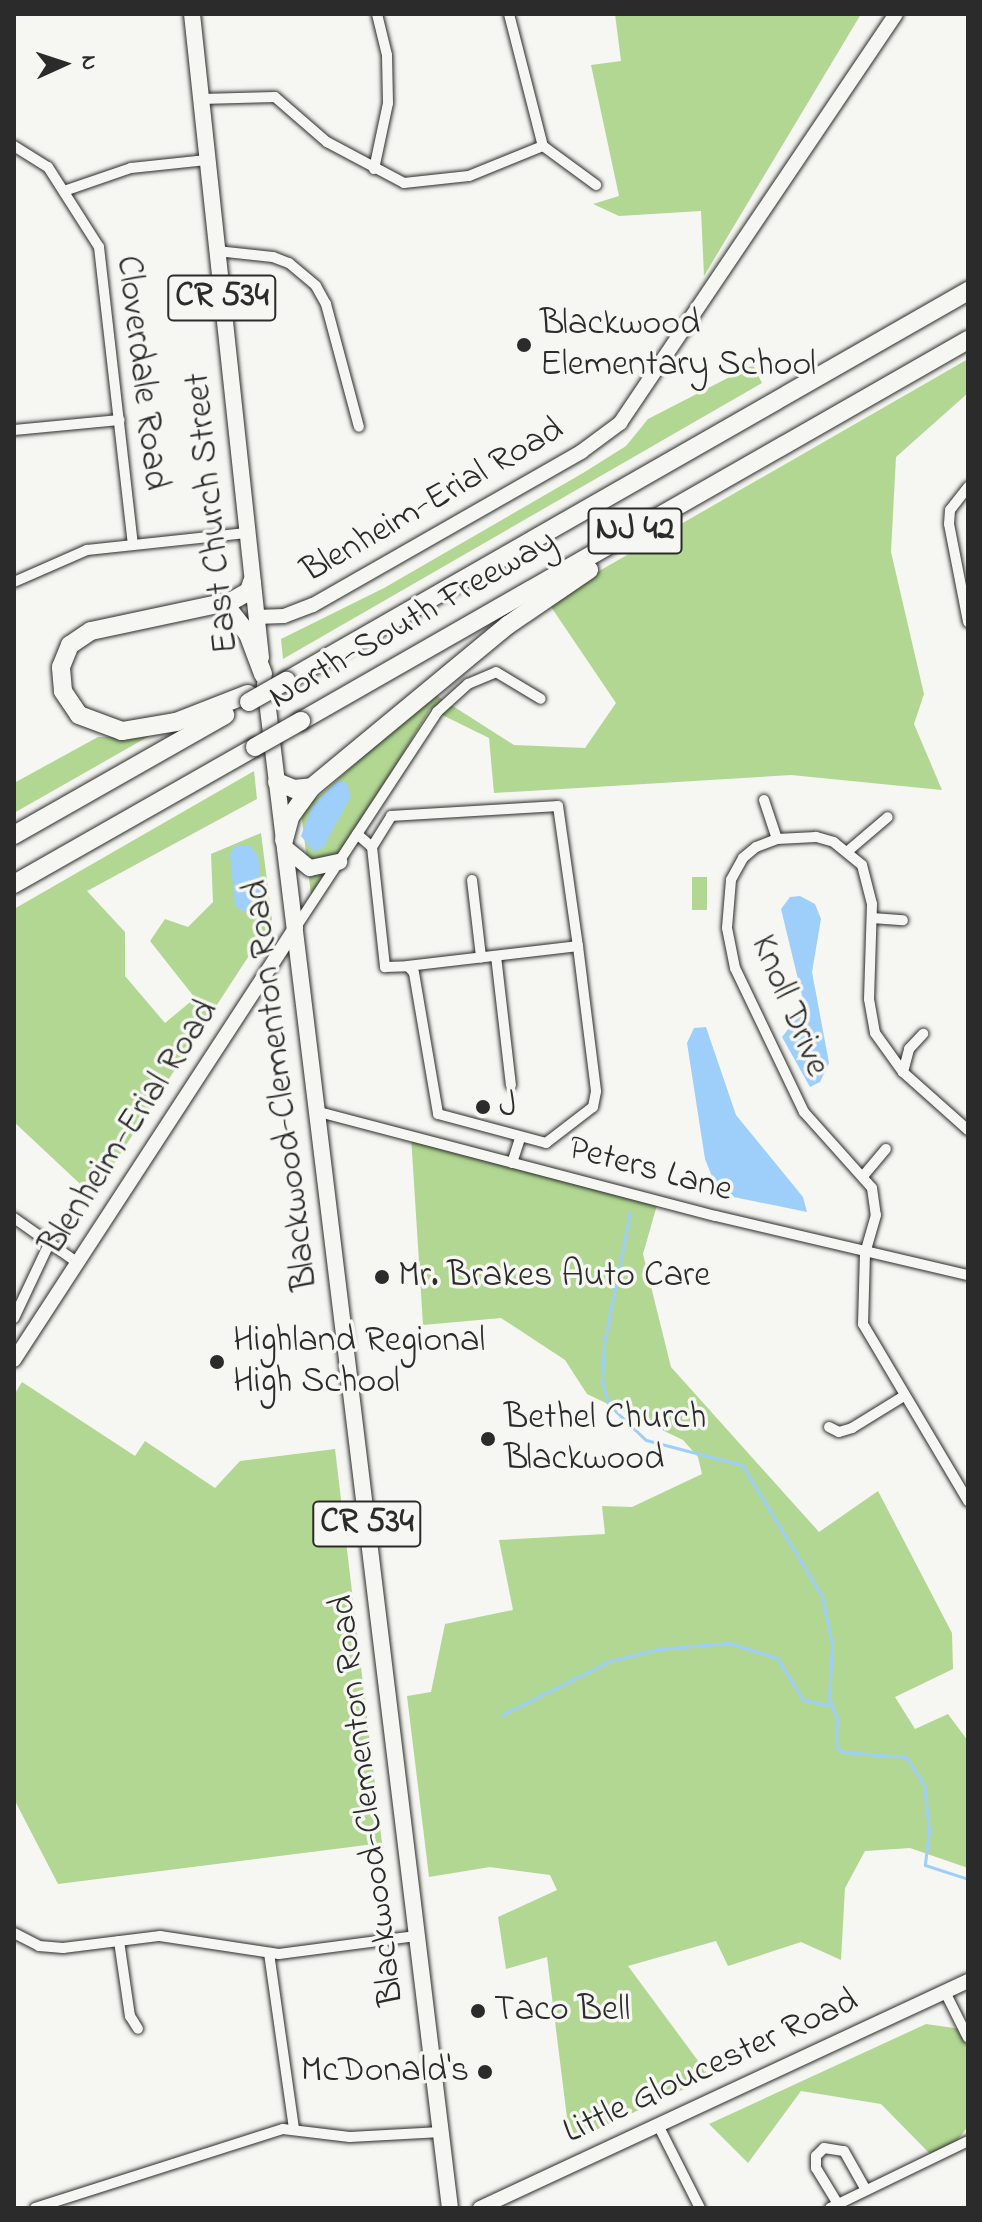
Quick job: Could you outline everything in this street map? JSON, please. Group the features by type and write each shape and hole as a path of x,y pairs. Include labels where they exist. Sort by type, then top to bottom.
{"highway":[{"name":"North-South Freeway","path":"14,835 284,677 307,669 968,291"},
{"name":"North-South Freeway","path":"14,884 968,340"},
{"path":"284,844 290,817 312,787 508,625 744,468"},
{"path":"248,698 176,722 140,730 99,726 69,704 61,667 78,638 110,625 209,607 241,597 252,582"},
{"path":"209,607 256,617"},
{"path":"230,611 248,634 263,674"},
{"path":"277,782 294,789 312,787"}],"main road":[{"name":"East Church Street","path":"192,14 246,533 269,717"},
{"name":"Blenheim-Erial Road","path":"256,617 284,616 313,605 581,452 620,423 896,14"},
{"name":"Blackwood-Clementon Road","path":"269,717 450,2208"},
{"path":"284,844 310,868 339,862"},
{"name":"Blenheim-Erial Road","path":"14,1360 296,927"},
{"name":"Little Gloucester Road","path":"480,2208 968,1981"}],"street":[{"path":"374,169 388,103 387,55 377,14"},
{"path":"509,14 543,146 596,185"},
{"path":"201,99 275,97 327,142 404,183 430,183 491,169 543,146"},
{"name":"Cloverdale Road","path":"14,146 48,167 67,190 99,247 133,544"},
{"path":"67,190 131,168 207,160"},
{"path":"217,251 273,257 289,263 316,286 326,304 359,427"},
{"path":"14,430 120,420"},
{"path":"968,487 950,510 949,524 968,622"},
{"path":"14,582 73,554 133,544 246,533"},
{"name":"Blenheim-Erial Road","path":"296,927 437,712 468,684 496,672 541,699"},
{"path":"764,800 777,839"},
{"path":"375,806 391,816 558,806 578,946 595,1102 546,1143 520,1139 438,1114 414,973 408,966"},
{"path":"391,816 372,847 385,967 578,946"},
{"path":"848,851 888,817"},
{"path":"357,834 372,847"},
{"name":"Knoll Drive","path":"968,1130 903,1072 875,1033 871,1017 872,918 869,881 848,851 816,837 777,839 743,858 731,880 727,928 735,968 809,1120 864,1175 876,1215 865,1253 863,1324 968,1501"},
{"path":"472,880 481,957"},
{"path":"872,918 903,920"},
{"path":"496,956 511,1085"},
{"path":"903,1072 909,1049 923,1034"},
{"name":"Peters Lane","path":"319,1112 865,1253 968,1275"},
{"path":"512,1163 520,1139"},
{"path":"864,1175 886,1149"},
{"path":"14,1218 78,1263"},
{"path":"14,1318 49,1244"},
{"path":"829,1427 839,1432 852,1428 904,1396"},
{"path":"14,1933 39,1946 63,1948 187,1937 269,1953 416,1936"},
{"path":"119,1941 130,2016 138,2029"},
{"path":"269,1953 294,2128"},
{"path":"945,1992 968,2038"},
{"path":"658,2125 700,2208"},
{"path":"35,2208 262,2133 294,2128 350,2137 441,2132"},
{"path":"866,2190 844,2151 824,2148 816,2156 816,2168 834,2206 968,2141"}],"green space":[{"path":"615,14 861,14 704,276 701,211 619,216 593,204 619,196 591,65 621,61"},
{"path":"968,359 968,393 896,457 891,552 924,694 914,724 942,790 791,775 494,793 489,738 430,709 312,903 300,803 318,797 434,694 514,745 585,748 616,703 547,601"},
{"path":"753,365 762,383 283,659 281,639 384,588 583,473 626,446 648,419"},
{"path":"151,735 14,813 14,783 98,737"},
{"path":"254,771 257,799 87,891 125,932 125,976 165,1023 195,998 150,941 165,919 188,927 213,902 211,854 261,833 272,920 93,1196 14,1122 14,909"},
{"path":"692,877 707,877 707,910 692,910"},
{"path":"411,1136 659,1198 643,1254 671,1367 819,1532 878,1491 952,1633 953,1669 895,1697 915,1729 948,1714 968,1741 968,1868 910,1848 865,1851 845,1888 841,1960 801,1942 728,1966 716,1941 628,1966 710,2077 570,2142 547,1957 506,1969 498,1917 557,1890 550,1875 490,1867 429,1877 407,1696 431,1692 445,1624 513,1610 499,1540 605,1534 602,1506 632,1507 702,1474 698,1457 683,1440 587,1394 565,1360 501,1318 423,1325"},
{"path":"22,1382 135,1456 145,1441 215,1488 240,1461 335,1449 382,1843 58,1884 14,1799 14,1395"},
{"path":"926,2024 968,2030 968,2126 951,2149 934,2158 881,2104 801,2091 748,2163 709,2124"}],"water":[{"path":"336,782 346,782 351,796 323,848 314,852 301,836 312,807"},
{"path":"250,845 258,856 263,904 259,911 243,911 235,906 230,854 235,846"},
{"path":"800,896 815,904 821,919 812,972 829,1063 820,1082 810,1087 782,1037 805,1008 781,909 790,897"},
{"path":"706,1027 736,1115 803,1197 807,1212 719,1194 705,1159 687,1043 694,1028"}],"waterway":[{"path":"630,1212 604,1343 602,1381 608,1404 646,1440 742,1465 822,1596 832,1645 829,1698 837,1719 836,1746 842,1752 906,1757 924,1785 929,1831 925,1865 968,1879"},
{"path":"502,1715 610,1661 659,1649 729,1643 777,1658 803,1700 829,1705"}],"place":[{"name":"Blackwood Elementary School","path":"524,345"},
{"name":"J","path":"483,1107"},
{"name":"Mr. Brakes Auto Care","path":"382,1277"},
{"name":"Highland Regional High School","path":"217,1362"},
{"name":"Bethel Church Blackwood","path":"488,1439"},
{"name":"Taco Bell","path":"478,2011"},
{"name":"McDonald's","path":"485,2072"}]}
